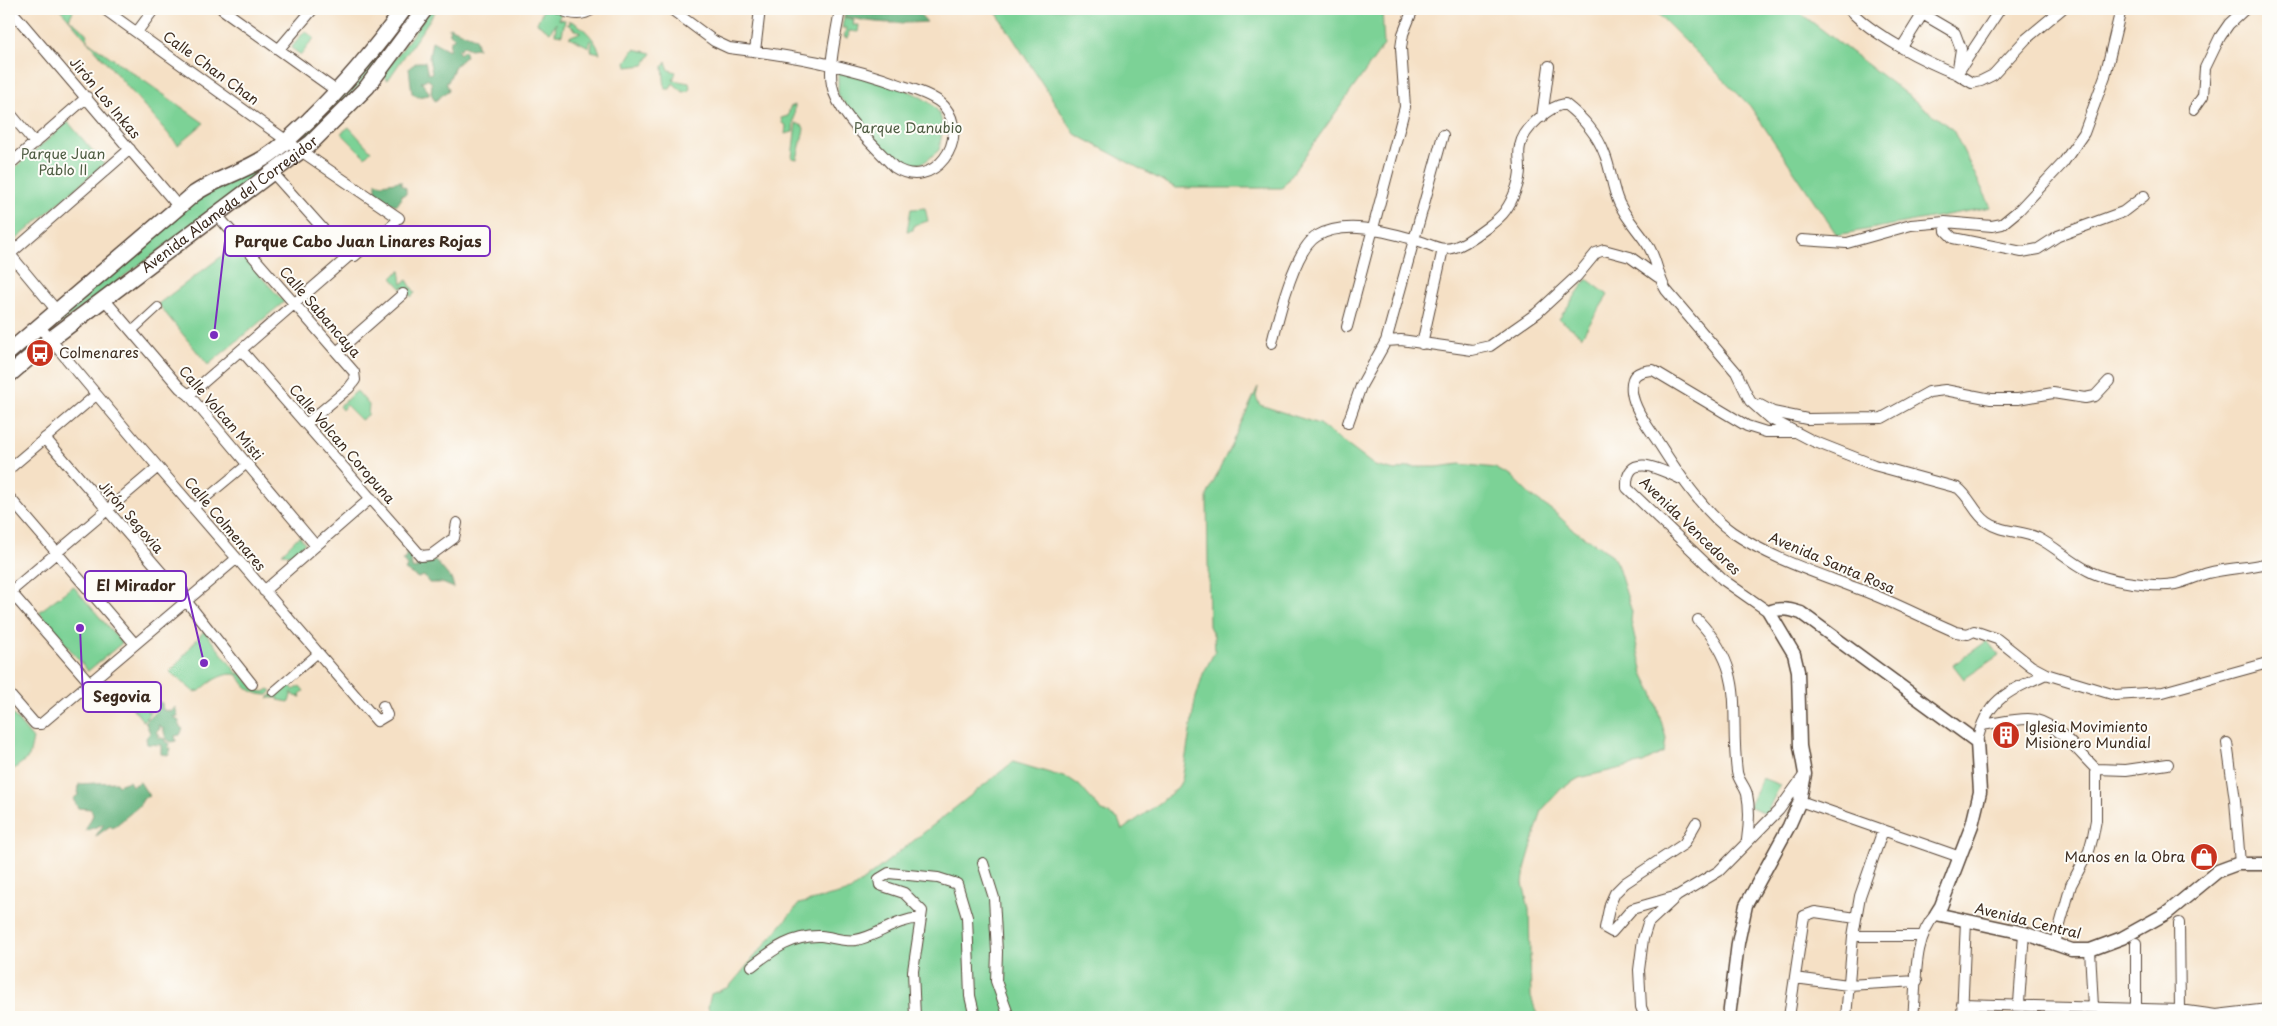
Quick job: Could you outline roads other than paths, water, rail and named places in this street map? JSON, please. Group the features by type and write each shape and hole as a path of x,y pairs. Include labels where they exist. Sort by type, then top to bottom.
{"main road":[{"name":"Avenida Alameda del Corregidor","path":"9,352 178,206 204,186 268,156 288,140 338,92 364,63 404,9"},
{"name":"Avenida Alameda del Corregidor","path":"9,375 51,339 301,151 367,87 425,9"}],"street":[{"name":"Jirón Los Inkas","path":"10,9 178,206"},
{"name":"Calle Chan Chan","path":"104,9 301,151 399,218"},
{"path":"138,32 154,9"},
{"path":"222,9 338,92"},
{"path":"279,49 313,9"},
{"path":"560,9 569,14 585,14 593,9"},
{"path":"671,9 689,20 714,41 728,48 833,64 873,74 913,89 943,106 952,125 953,135 948,154 935,168 918,175 910,175 894,167 842,108 834,94 832,83 833,64 840,9"},
{"path":"689,20 691,9"},
{"path":"755,51 760,9"},
{"path":"1347,327 1371,230 1405,107 1401,48 1403,34 1413,9"},
{"path":"1849,9 1857,18 1902,47 1972,83 1982,81 1993,75 2026,39 2062,9"},
{"path":"1957,74 2000,9"},
{"path":"1802,240 1847,243 1911,225 1945,222 1992,226 2002,224 2019,210 2063,163 2084,133 2095,108 2105,76 2121,9"},
{"path":"2194,109 2203,96 2205,68 2220,37 2229,24 2246,9"},
{"path":"1902,47 1921,10 1955,33 1960,42 1961,49 1957,74"},
{"path":"1542,117 1549,66"},
{"path":"9,165 87,97"},
{"path":"1272,342 1280,310 1305,247 1316,236 1337,229 1354,227 1414,239 1438,250 1466,242 1504,213 1519,179 1520,144 1525,134 1553,108 1565,104 1583,118 1594,133 1605,155 1618,202 1631,225 1650,248 1658,277 1671,298 1736,372 1750,401 1770,418 1795,432 1874,465 1958,488 1967,495 1986,521 1999,529 2022,531 2038,538 2058,548 2089,572 2156,585 2175,584 2208,573 2268,563"},
{"path":"9,112 35,142"},
{"path":"1348,423 1361,386 1386,341 1443,135"},
{"path":"57,310 9,254 130,149"},
{"path":"273,172 348,257"},
{"path":"1945,222 1946,231 1953,238 2022,252 2038,249 2058,236 2123,212 2144,196"},
{"name":"Calle Sabancaya","path":"217,215 354,372 355,380 306,424"},
{"path":"189,394 348,257 355,256 399,218"},
{"path":"1422,344 1443,249"},
{"path":"1386,341 1401,340 1472,350 1490,346 1537,314 1577,276 1596,253 1604,250 1630,257 1658,277"},
{"path":"338,352 403,294"},
{"name":"Calle Volcan Misti","path":"104,299 180,388 189,394 316,546"},
{"path":"132,331 158,307"},
{"name":"Calle Colmenares","path":"39,326 96,395 377,721 387,715 383,706"},
{"name":"Calle Volcan Coropuna","path":"242,350 421,556 431,555 454,538 457,523"},
{"name":"Avenida Santa Rosa","path":"1795,432 1766,432 1747,426 1653,370 1634,374 1631,383 1632,395 1643,418 1683,480 1728,528 1759,547 1814,574 1855,587 1956,632 1968,634 1974,631 1997,639 2030,666 2046,674 2078,683 2102,693 2127,695 2163,692 2268,663"},
{"path":"1750,401 1773,412 1806,419 1882,418 1928,392 1945,390 1991,399 2018,399 2053,393 2085,398 2095,396 2108,381"},
{"path":"9,468 96,395"},
{"name":"Jirón Segovia","path":"46,438 186,602 252,684"},
{"path":"194,508 247,464"},
{"name":"Avenida Vencedores","path":"1683,480 1650,465 1640,465 1632,470 1627,479 1627,488 1722,579 1769,612"},
{"path":"90,683 9,591 158,467"},
{"path":"9,497 135,644"},
{"path":"264,590 372,498"},
{"path":"9,694 35,724 41,724 236,558"},
{"path":"1729,1017 1738,943 1746,905 1789,826 1800,801 1805,770 1800,746 1798,671 1794,654 1769,612 1774,609 1785,609 1800,613 1977,742"},
{"path":"1698,620 1718,645 1729,667 1733,682 1738,775 1747,794 1749,826 1747,840"},
{"path":"273,692 318,653"},
{"path":"1913,1017 1922,936 1928,922 1936,914 1960,858 1972,825 1980,792 1977,742 1982,725 1992,706 2002,696 2046,674"},
{"path":"1982,725 2028,719 2039,720 2058,732 2096,769 2126,770 2168,764"},
{"path":"2227,743 2235,800 2240,864"},
{"path":"2055,943 2071,885 2091,844 2096,820 2096,769"},
{"path":"1645,1017 1641,1007 1639,980 1643,939 1653,917 1677,896 1719,870 1779,810 1805,770"},
{"path":"1800,801 1960,858"},
{"path":"1677,896 1632,910 1612,932 1605,928 1614,894 1625,883 1684,844 1696,822"},
{"path":"1846,1017 1856,918 1864,880 1883,830"},
{"path":"983,863 994,898 997,952 996,981 1008,1017"},
{"name":"Avenida Central","path":"1936,914 2024,933 2072,950 2090,950 2122,938 2159,917 2218,871 2240,864 2268,864"},
{"path":"915,1017 913,971 922,911 904,893 880,885 879,879 889,873 938,878 957,884 967,917 970,996 975,1017"},
{"path":"1789,1017 1804,916 1815,912 1856,918"},
{"path":"752,966 776,947 800,936 822,936 853,940 867,937 900,921 921,918"},
{"path":"1962,1017 1966,920"},
{"path":"2179,923 2180,1010"},
{"path":"2018,1017 2024,933"},
{"path":"1853,936 1922,936"},
{"path":"2136,943 2136,1013"},
{"path":"2090,950 2093,1007"},
{"path":"1795,978 1848,985 1917,981"},
{"path":"1962,1004 2093,1007 2136,1013 2180,1010 2216,1015 2268,1009"}],"place":[{"name":"Parque Cabo Juan Linares Rojas","path":"214,335"},
{"name":"Colmenares","path":"40,353"},
{"name":"Segovia","path":"80,628"},
{"name":"El Mirador","path":"204,663"},
{"name":"Iglesia Movimiento Misionero Mundial","path":"2006,735"},
{"name":"Manos en la Obra","path":"2204,857"}],"park label":[{"name":"Parque Danubio","path":"908,128"},
{"name":"Parque Juan Pablo II","path":"63,162"}]}
